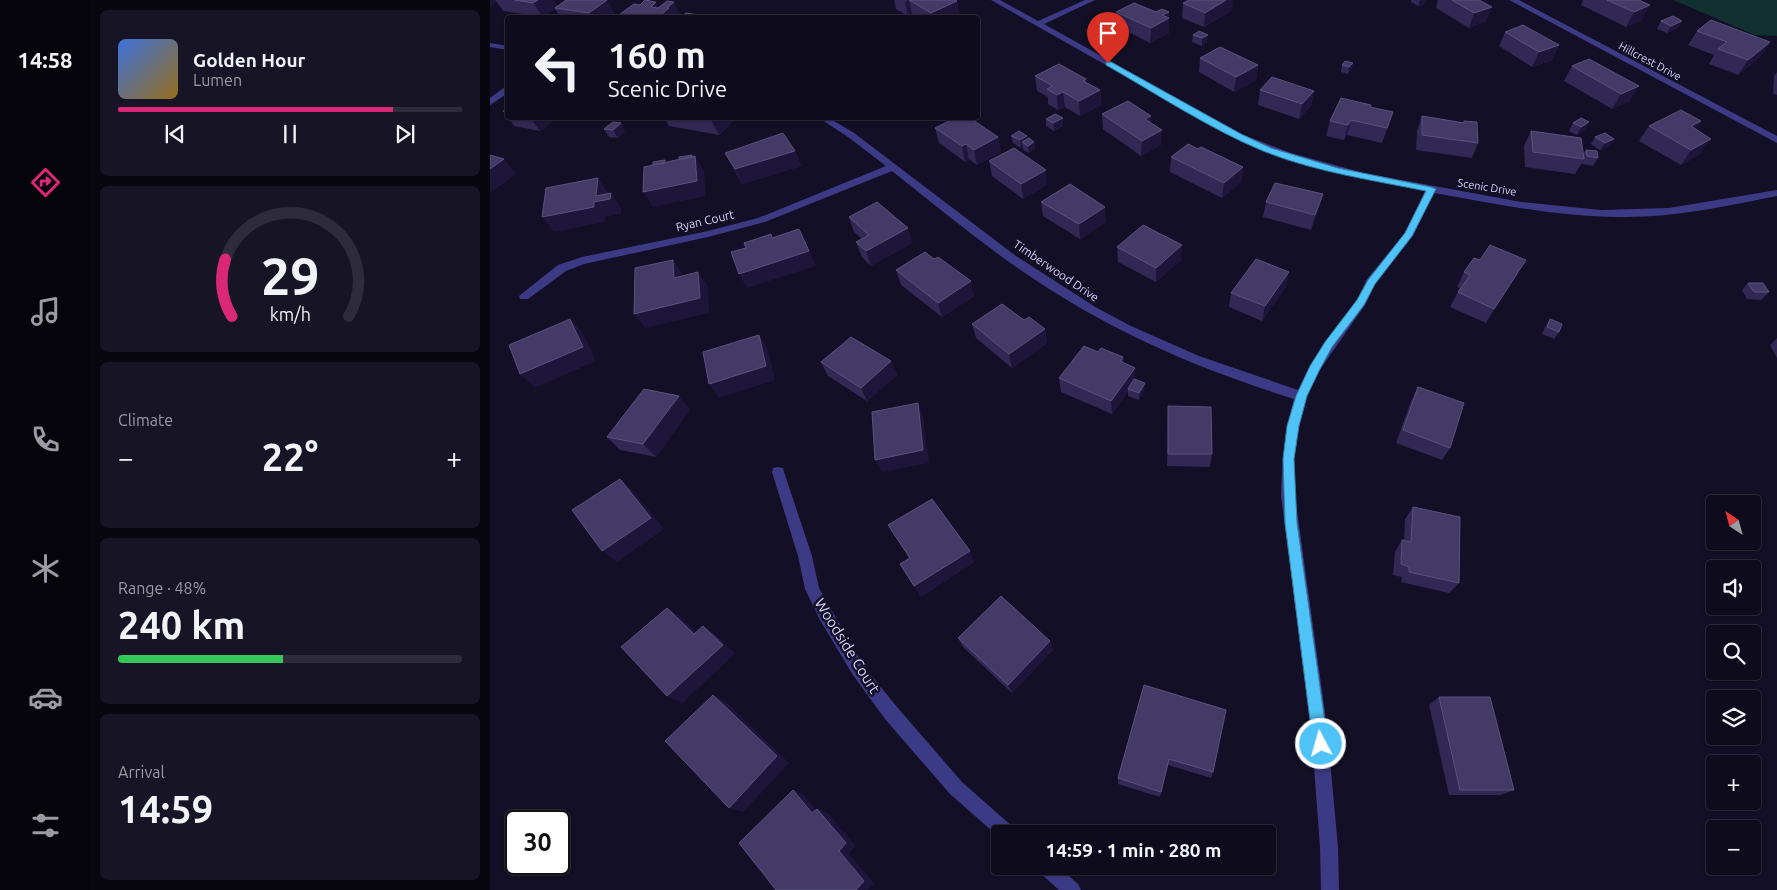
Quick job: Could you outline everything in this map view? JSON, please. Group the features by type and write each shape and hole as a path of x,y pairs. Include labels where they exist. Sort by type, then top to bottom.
{"street":[{"name":"Scenic Drive","path":"995,0 1238,136 1268,150 1336,171 1516,204 1620,214 1683,210 1777,193"},
{"path":"1038,24 1091,0"},
{"name":"Hillcrest Drive","path":"1513,0 1777,140"},
{"path":"490,45 505,48"},
{"path":"490,102 505,91"},
{"name":"Timberwood Drive","path":"827,120 856,136 893,167 1030,270 1093,311 1199,361 1254,382 1301,396"},
{"name":"Ryan Court","path":"524,296 531,288 562,268 582,261 708,234 761,220 893,167"},
{"path":"1330,890 1329,847 1319,727 1292,536 1288,496 1288,459 1293,426 1301,396 1329,345 1361,302 1371,282 1408,234 1431,189"},
{"name":"Woodside Court","path":"778,472 805,556 812,589 825,615 858,670 891,713 956,788 998,825"},
{"path":"1055,875 1072,890"}],"green space":[{"path":"1673,0 1777,0 1777,36 1755,35"}],"building":[{"path":"515,0 538,0 533,3"},
{"path":"566,0 607,0 589,13 555,8"},
{"path":"645,0 656,2 651,7 658,8 667,1 674,2 661,15 619,15 634,4 640,5"},
{"path":"909,0 955,0 957,1 931,13"},
{"path":"1189,0 1226,0 1205,13 1183,3"},
{"path":"1452,0 1479,0 1492,7 1474,13"},
{"path":"1607,0 1639,0 1650,5 1634,12"},
{"path":"1134,3 1156,12 1162,9 1169,12 1162,15 1169,18 1151,28 1116,12"},
{"path":"1673,16 1682,21 1671,26 1661,21"},
{"path":"1711,20 1770,42 1748,60 1718,49 1727,42 1697,31"},
{"path":"1523,25 1559,45 1539,52 1505,32"},
{"path":"1199,31 1208,35 1202,38 1193,35"},
{"path":"1220,47 1258,65 1236,77 1200,58"},
{"path":"1589,59 1639,86 1621,94 1572,66"},
{"path":"1345,61 1353,63 1349,67 1342,65"},
{"path":"1059,64 1086,79 1083,81 1100,90 1079,101 1063,92 1057,95 1047,89 1053,86 1035,76"},
{"path":"1272,77 1314,91 1302,104 1260,90"},
{"path":"1341,98 1393,112 1387,128 1351,120 1348,125 1330,121"},
{"path":"1128,101 1151,116 1145,119 1162,130 1142,141 1102,114"},
{"path":"1681,110 1701,121 1691,126 1711,139 1691,150 1649,126"},
{"path":"1055,114 1063,118 1053,123 1046,119"},
{"path":"1422,116 1464,123 1464,121 1477,122 1478,143 1422,135"},
{"path":"1581,118 1589,122 1581,127 1573,123"},
{"path":"951,120 973,120 998,137 974,150 966,144 962,146 935,128"},
{"path":"613,122 621,123 613,130 604,129"},
{"path":"1019,131 1027,136 1020,140 1011,136"},
{"path":"1531,131 1581,138 1584,159 1533,152"},
{"path":"783,133 795,151 735,169 725,153"},
{"path":"1605,133 1614,139 1605,143 1595,137"},
{"path":"1029,138 1034,142 1028,146 1022,142"},
{"path":"1188,144 1198,149 1201,147 1243,167 1224,183 1171,157"},
{"path":"1014,148 1046,170 1021,184 989,161"},
{"path":"1586,150 1597,151 1598,158 1587,156"},
{"path":"490,155 504,159 490,169"},
{"path":"692,155 692,157 679,160 679,157"},
{"path":"695,156 697,181 643,192 644,167"},
{"path":"665,160 665,163 653,165 653,162"},
{"path":"598,178 596,196 611,193 610,199 594,202 594,207 542,217 546,188"},
{"path":"1275,183 1323,194 1315,215 1266,202"},
{"path":"1070,184 1105,207 1079,224 1041,202"},
{"path":"877,202 908,228 866,251 856,242 869,235 849,217"},
{"path":"1143,225 1182,245 1156,268 1117,247"},
{"path":"799,229 809,251 739,274 731,252 746,248 744,243 771,234 772,238"},
{"path":"1490,245 1526,260 1494,309 1458,292 1470,275 1464,272 1474,258 1480,260"},
{"path":"925,252 934,259 938,257 971,281 938,303 896,270"},
{"path":"1256,259 1289,272 1265,306 1231,293"},
{"path":"673,260 674,278 698,272 700,298 634,314 635,268"},
{"path":"1748,283 1763,283 1769,292 1754,292"},
{"path":"1002,304 1024,320 1029,317 1045,329 1009,354 972,324"},
{"path":"570,319 583,347 520,374 509,345"},
{"path":"1550,319 1562,324 1559,332 1547,327"},
{"path":"759,335 766,366 709,384 703,352"},
{"path":"851,337 891,361 861,388 821,362"},
{"path":"1084,346 1098,352 1101,348 1123,357 1120,361 1135,368 1111,401 1059,378"},
{"path":"1134,379 1145,383 1139,393 1128,389"},
{"path":"1418,387 1464,403 1450,448 1403,430"},
{"path":"644,389 679,396 643,444 607,437"},
{"path":"918,403 923,450 875,460 872,412"},
{"path":"1168,406 1211,407 1212,454 1168,454"},
{"path":"620,479 651,518 602,551 572,510"},
{"path":"932,499 970,551 914,586 900,564 910,558 888,525"},
{"path":"1413,507 1460,517 1459,583 1409,572 1409,567 1401,564 1402,540 1411,542"},
{"path":"1001,596 1050,641 1008,685 958,638"},
{"path":"667,608 694,634 703,626 723,645 667,696 621,647"},
{"path":"1144,685 1226,710 1213,772 1169,759 1161,792 1118,778"},
{"path":"713,695 777,756 729,808 665,741"},
{"path":"1439,697 1490,697 1514,790 1460,790"},
{"path":"793,790 812,813 817,809 846,843 839,851 864,881 856,890 776,890 739,843"}],"route":[{"path":"1108,63 1238,136 1268,150 1336,171 1431,189 1408,234 1371,282 1361,302 1329,345 1314,369 1301,396 1293,426 1288,459 1288,496 1321,744"}]}
